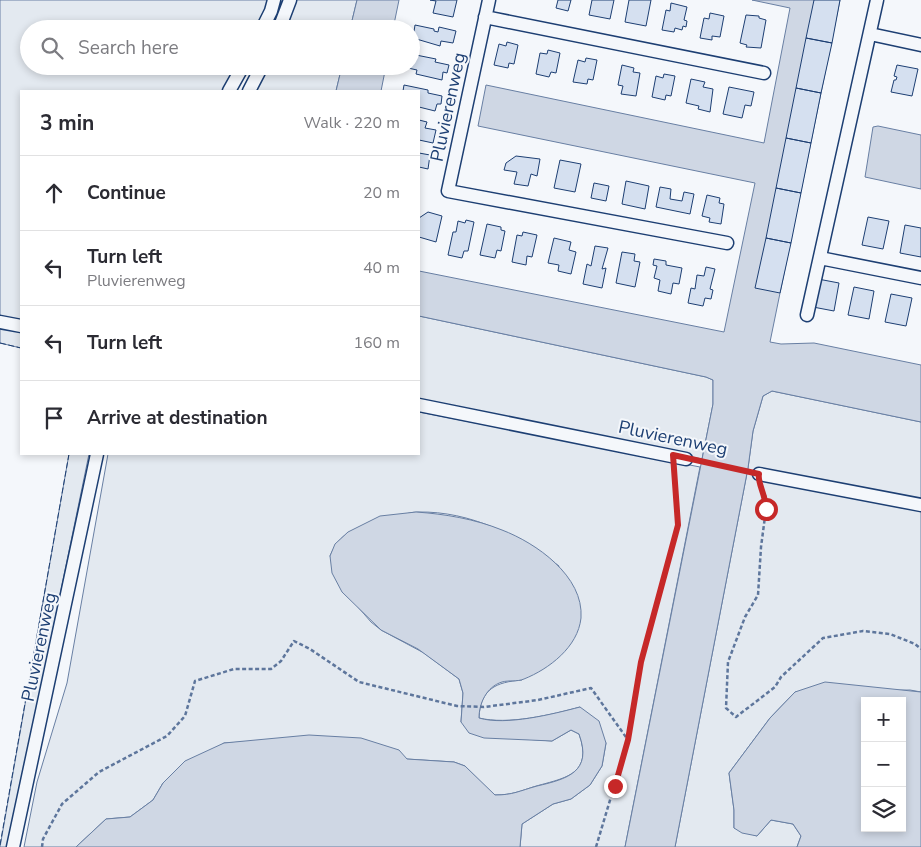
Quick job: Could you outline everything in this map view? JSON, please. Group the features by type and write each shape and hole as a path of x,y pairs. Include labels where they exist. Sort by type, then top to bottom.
{"street":[{"path":"266,20 274,0"},
{"path":"282,20 290,0"},
{"name":"Pluvierenweg","path":"489,0 448,191 727,243"},
{"path":"807,315 877,0"},
{"path":"486,17 764,73"},
{"path":"870,34 921,45"},
{"path":"230,90 238,75"},
{"path":"250,90 257,75"},
{"path":"820,258 921,278"},
{"path":"0,322 20,326"},
{"name":"Pluvierenweg","path":"420,405 686,459"},
{"name":"Pluvierenweg","path":"13,847 97,455"},
{"path":"759,474 921,505"}],"path":[{"path":"596,847 628,740 641,662 678,525 673,455"},
{"name":"Pluvierenweg","path":"686,459 759,474"},
{"path":"759,474 758,480 766,498 758,595 745,616 728,662 726,708 736,717 775,688 781,677 823,638 863,631 890,634 915,644 921,649"},
{"path":"42,847 43,839 62,804 99,772 167,736 185,716 194,681 234,669 271,669 281,661 294,641 310,649 359,682 457,706 484,707 538,700 591,688 628,740"}],"shaded area":[{"path":"0,0 269,0 261,20 20,20 20,75 234,75 226,90 20,90 20,348 0,343"},
{"path":"296,0 357,0 352,20 287,20"},
{"path":"357,0 399,0 395,20 352,20"},
{"path":"752,0 840,0 770,342 781,344 814,343 921,365 921,422 772,391 763,396 753,431 748,468 675,847 625,847 713,404 713,380 420,316 420,271 724,332 755,183 478,126 486,85 764,143 790,8"},
{"path":"262,75 340,75 336,90 255,90"},
{"path":"340,75 384,75 381,90 336,90"},
{"path":"878,126 921,135 921,189 865,177 873,127"},
{"path":"420,316 713,380 713,404 702,459 420,400"},
{"path":"772,391 921,422 921,692 910,690 795,692 770,718 729,773 734,810 734,828 757,836 771,820 793,824 801,836 797,847 675,847 748,468 753,431 763,396"},
{"path":"420,412 700,467 625,847 520,847 522,824 553,804 571,799 590,785 602,766 606,743 580,707 516,720 479,718 482,700 491,689 497,685 522,680 559,566 511,535 475,521 438,513 413,512 354,530 343,536 330,556 358,607 371,622 381,630 424,653 459,679 463,693 461,722 512,738 552,741 571,730 579,734 583,748 579,767 573,773 555,781 519,792 494,795 465,766 454,762 406,759 244,742 224,743 163,783 153,800 130,817 106,819 76,847 24,847 37,782 67,683 108,455 420,455"},
{"path":"69,455 89,455 8,847 0,847"},
{"path":"416,512 438,514 481,523 515,536 543,552 566,575 575,588 580,603 581,618 579,629 568,647 561,656 534,675 524,679 496,684 484,697 480,707 479,718 502,721 516,720 580,707 599,721 606,743 602,766 590,785 571,799 553,804 522,824 520,847 76,847 106,819 130,817 153,800 163,783 185,761 224,743 309,735 361,738 399,750 407,759 454,762 465,766 495,795 511,793 548,783 574,772 580,765 583,757 579,734 571,730 552,741 484,738 469,733 461,722 463,693 459,679 418,649 381,630 342,592 332,573 330,556 335,544 348,532 380,516"},
{"path":"825,682 921,692 921,847 797,847 801,836 793,824 771,820 757,836 742,833 734,828 734,810 729,773 770,718 795,692"}],"building":[{"path":"430,0 457,0 453,17 433,13 436,1"},
{"path":"558,0 571,0 568,11 556,8"},
{"path":"592,0 614,0 610,19 589,15"},
{"path":"629,0 651,0 646,26 625,22"},
{"path":"814,0 840,0 832,43 806,38"},
{"path":"671,3 687,7 684,20 687,21 686,27 683,26 682,30 675,28 674,32 662,30 666,10 670,11"},
{"path":"710,13 724,16 720,37 712,36 712,40 700,38 704,18 709,19"},
{"path":"746,15 759,16 759,18 766,20 761,48 746,47 747,45 740,43"},
{"path":"420,26 434,29 434,31 438,32 439,27 456,31 453,43 441,41 440,46 420,40"},
{"path":"806,38 832,43 821,93 796,88"},
{"path":"507,42 518,45 514,64 509,63 508,68 494,65 499,44 506,46"},
{"path":"548,50 560,53 556,73 551,72 549,77 536,74 540,53 547,54"},
{"path":"420,56 436,59 435,62 449,65 447,73 443,72 442,80 420,75"},
{"path":"586,58 597,60 593,80 588,79 587,84 573,82 578,60 585,62"},
{"path":"622,65 634,68 633,72 640,73 636,96 621,94 623,86 618,85"},
{"path":"897,65 918,69 912,96 891,92 894,80 897,77 894,76"},
{"path":"664,74 675,76 671,96 666,95 665,100 652,97 656,76 663,78"},
{"path":"691,79 705,82 703,87 713,89 710,112 698,109 699,106 686,103"},
{"path":"404,85 428,90 428,93 442,96 441,104 437,104 435,111 420,107 420,90 403,90"},
{"path":"729,87 754,92 751,106 745,105 742,118 723,114"},
{"path":"796,88 821,93 811,143 786,138"},
{"path":"420,120 427,122 425,128 436,130 433,143 420,140"},
{"path":"786,138 811,143 801,193 776,188"},
{"path":"420,153 430,155 428,169 420,167"},
{"path":"516,156 540,159 537,176 531,174 528,186 514,184 517,172 504,170 506,163"},
{"path":"560,160 581,164 575,192 554,188"},
{"path":"626,181 649,186 645,209 622,204"},
{"path":"594,183 609,186 606,201 591,198"},
{"path":"660,187 671,189 670,199 682,201 684,192 694,194 690,214 656,207"},
{"path":"776,188 801,193 791,243 766,238"},
{"path":"707,195 720,198 719,203 724,204 721,224 709,222 710,218 702,216"},
{"path":"428,212 442,216 436,242 420,237 420,217"},
{"path":"868,217 889,221 883,249 862,245"},
{"path":"466,220 474,222 468,251 464,251 462,258 448,255 453,232 456,232 458,221 465,223"},
{"path":"487,224 501,227 501,230 505,231 501,251 497,250 495,258 480,255"},
{"path":"905,225 921,228 921,257 900,253"},
{"path":"523,232 537,235 532,257 527,256 526,265 512,262 517,235 522,236"},
{"path":"554,238 571,242 569,250 576,252 571,274 558,271 559,265 548,263"},
{"path":"766,238 791,243 780,293 755,288"},
{"path":"595,246 608,248 602,269 606,268 602,288 583,284 587,264 591,266"},
{"path":"622,252 635,254 634,261 640,262 635,287 616,283"},
{"path":"654,259 666,261 666,265 682,268 679,284 673,283 671,294 658,291 660,280 654,278 657,266 653,265"},
{"path":"706,267 715,269 710,289 713,290 711,299 705,298 703,306 688,303 691,288 695,289 697,275 704,276"},
{"path":"818,279 839,283 834,311 813,307"},
{"path":"854,287 874,291 869,319 848,315"},
{"path":"891,294 912,298 906,326 885,322"}],"fence":[{"path":"0,343 20,348"},
{"path":"0,845 69,455"}],"route":[{"path":"615,786 628,740 641,662 678,525 673,455 759,474 758,480 766,498 766,509"}]}
